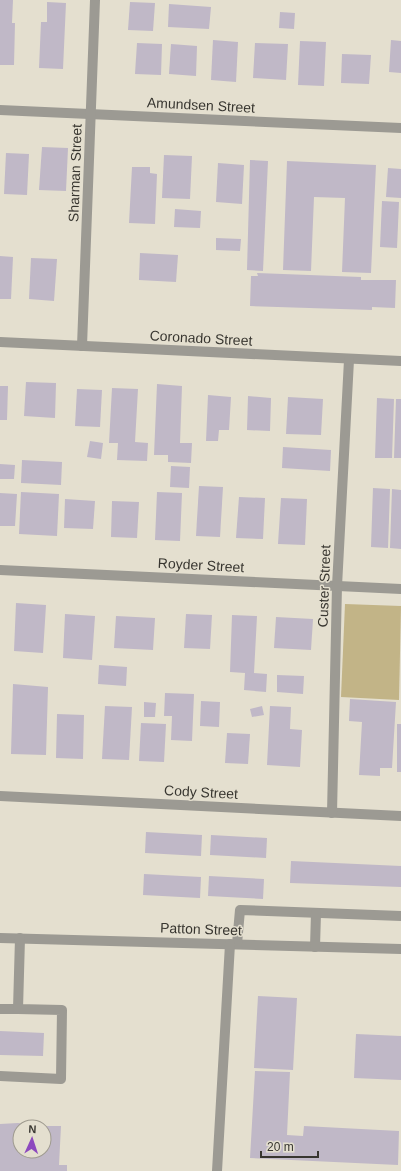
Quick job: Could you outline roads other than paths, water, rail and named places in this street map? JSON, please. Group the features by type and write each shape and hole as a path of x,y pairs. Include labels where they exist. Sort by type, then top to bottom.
{"street":[{"name":"Sharman Street","path":"82,346 96,0"},
{"name":"Amundsen Street","path":"0,110 401,128"},
{"name":"Coronado Street","path":"0,342 349,360 401,361"},
{"name":"Custer Street","path":"332,813 337,586 349,360"},
{"name":"Royder Street","path":"0,570 401,589"},
{"name":"Cody Street","path":"0,796 401,816"},
{"path":"217,1171 234,944 240,910 401,916"},
{"path":"315,947 316,913"},
{"name":"Patton Street","path":"0,938 401,949"},
{"path":"18,1009 20,938"},
{"path":"0,1009 62,1010 61,1079 0,1076"}]}
